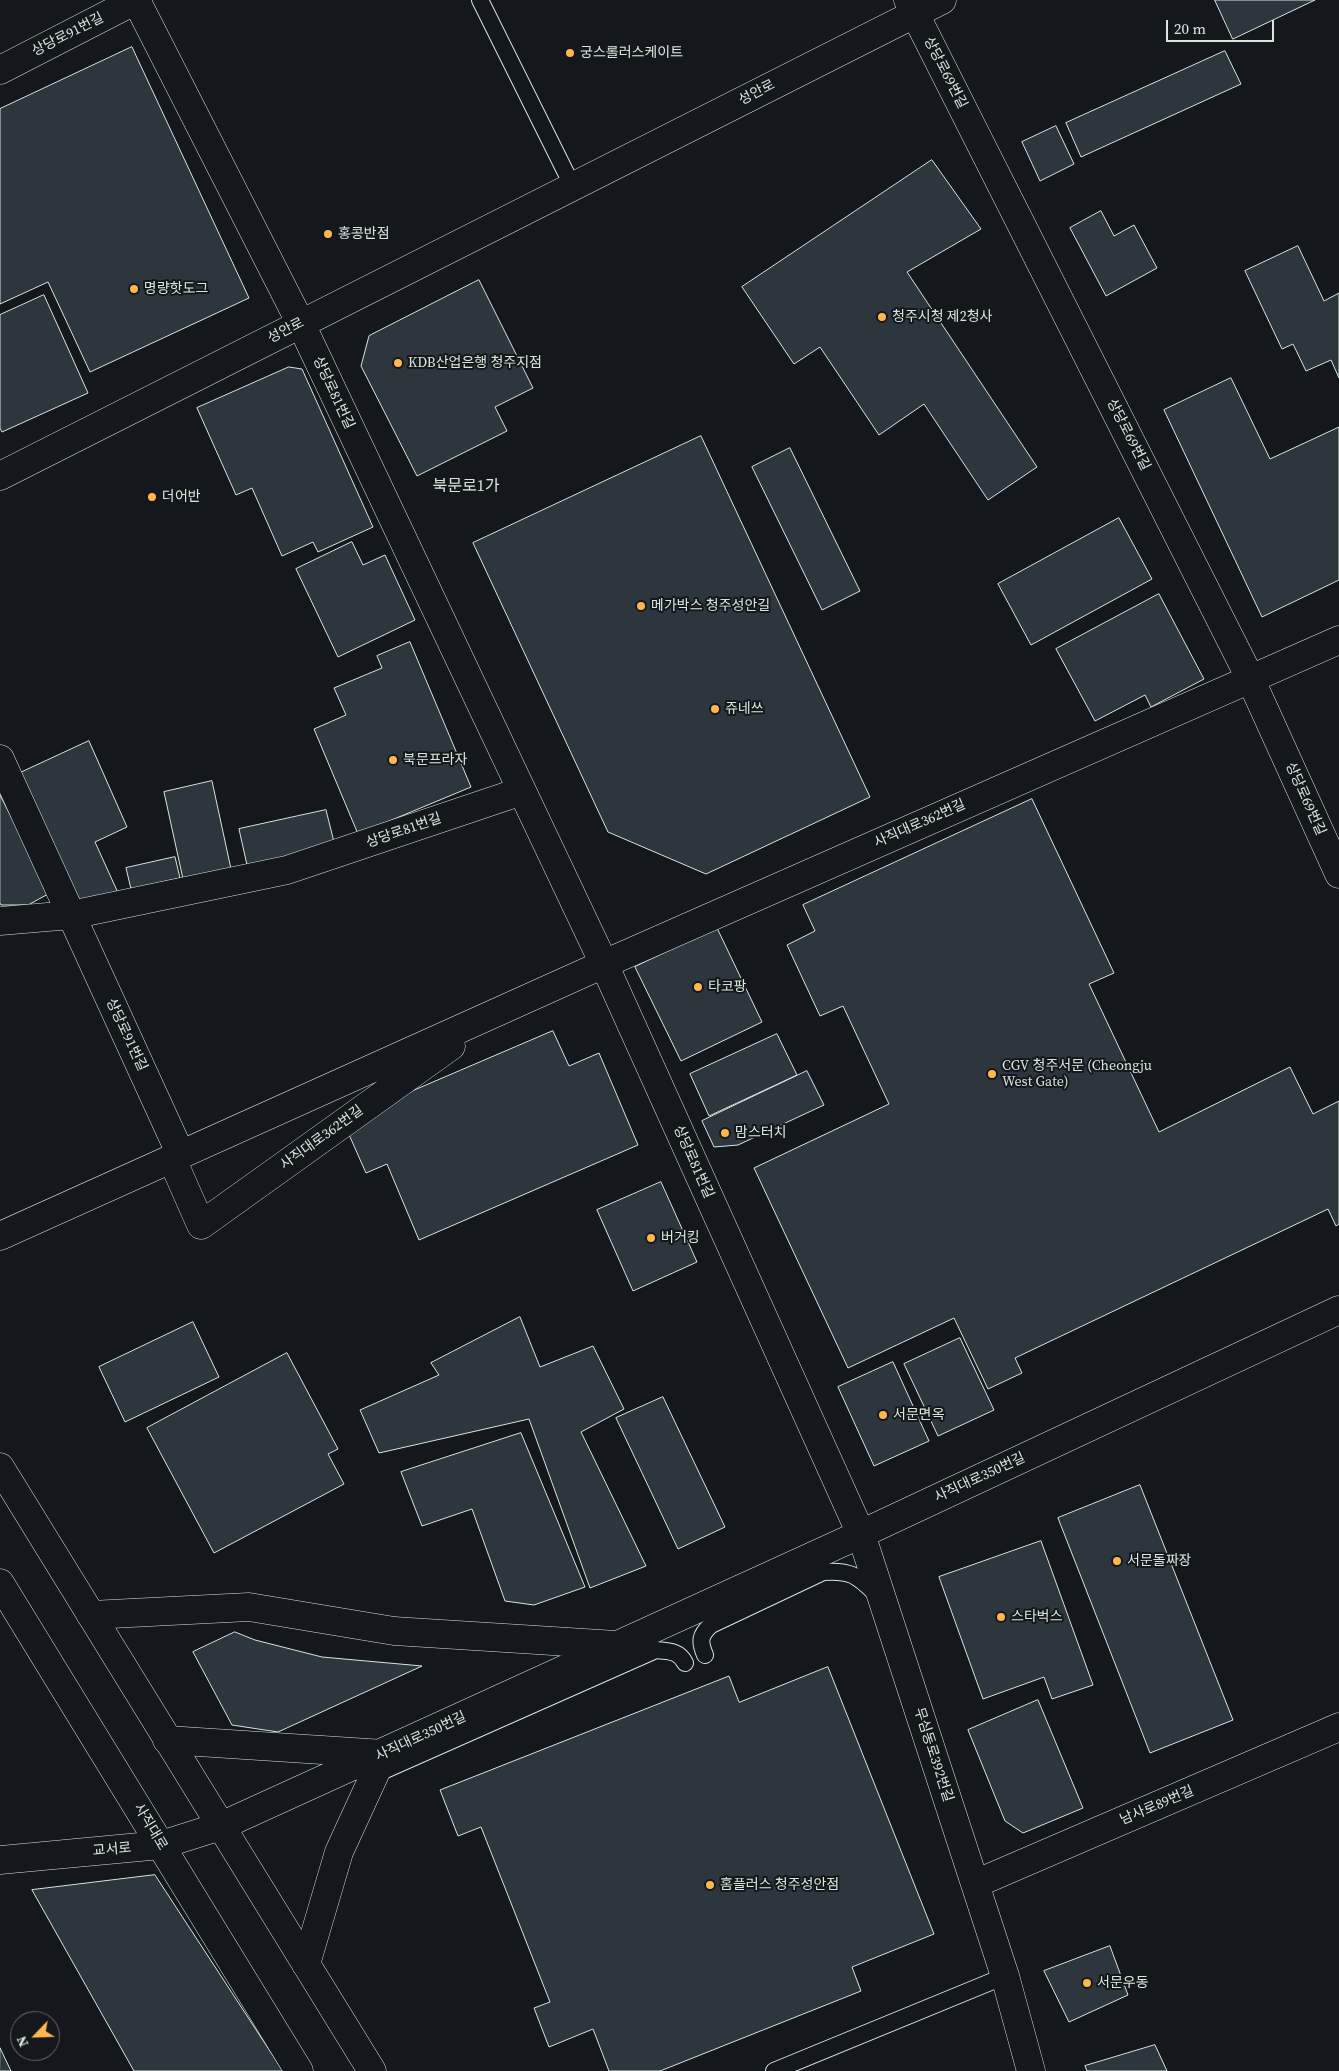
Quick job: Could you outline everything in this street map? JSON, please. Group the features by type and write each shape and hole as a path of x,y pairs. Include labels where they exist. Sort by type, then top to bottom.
{"street":[{"name":"상당로91번길","path":"0,70 136,0"},
{"name":"상당로81번길","path":"136,0 301,324 604,964 861,1534"},
{"name":"성안로","path":"0,476 572,187 912,7 942,0"},
{"name":"상당로69번길","path":"912,7 1250,678 1339,874"},
{"name":"사직대로362번길","path":"0,1236 604,964 1339,640"},
{"name":"상당로91번길","path":"0,759 71,915 176,1157"},
{"name":"상당로81번길","path":"71,915 287,870 522,791"},
{"path":"0,921 71,915"},
{"name":"사직대로362번길","path":"176,1157 201,1225 501,1010"},
{"name":"사직대로350번길","path":"221,1826 379,1765 620,1645 1339,1310"},
{"path":"0,1467 372,2071"},
{"name":"무심동로392번길","path":"861,1534 1005,1976 1031,2071"},
{"name":"사직대로","path":"0,1583 299,2071"},
{"name":"사직대로350번길","path":"91,1615 249,1607 394,1631 620,1645"},
{"name":"남사로89번길","path":"975,1884 1339,1727"},
{"path":"167,1740 379,1765 338,1852 306,1964"},
{"name":"교서로","path":"0,1860 161,1845 221,1826"}],"lane":[{"path":"480,0 572,187"},
{"path":"706,1655 700,1643 703,1632 712,1624 823,1572 843,1571 860,1578 882,1600"},
{"path":"379,1765 656,1650 672,1651 682,1656 685,1663"},
{"path":"774,2071 1005,1976"}],"building":[{"path":"1215,0 1315,0 1233,39"},
{"path":"132,47 249,298 90,372 48,282 0,304 0,109"},
{"path":"1225,51 1241,84 1081,157 1066,123"},
{"path":"1056,126 1074,164 1040,181 1022,142"},
{"path":"932,160 981,229 907,272 1037,467 988,500 924,404 879,435 820,347 794,364 742,287"},
{"path":"1101,211 1114,236 1134,225 1157,268 1106,296 1070,228"},
{"path":"1298,246 1324,301 1339,293 1339,378 1331,360 1306,371 1293,344 1282,349 1245,271"},
{"path":"479,280 533,388 495,407 507,431 417,476 361,366 369,336"},
{"path":"44,295 88,393 2,432 0,428 0,315"},
{"path":"289,367 302,369 373,527 318,552 313,542 282,556 252,488 236,495 197,408"},
{"path":"1231,378 1270,459 1339,427 1339,580 1262,617 1164,410"},
{"path":"701,436 870,797 706,874 608,832 473,543"},
{"path":"790,448 860,591 822,610 752,467"},
{"path":"1119,518 1152,579 1031,645 998,584"},
{"path":"352,542 363,565 385,555 415,620 338,657 296,569"},
{"path":"1159,594 1204,679 1151,707 1145,695 1095,721 1056,649"},
{"path":"410,642 471,787 358,834 314,729 346,715 334,688 382,668 377,656"},
{"path":"89,741 127,827 95,842 124,906 73,929 5,780"},
{"path":"212,781 231,869 183,879 164,792"},
{"path":"0,795 50,893 28,905 1,905 0,903"},
{"path":"1032,799 1114,973 1089,984 1159,1132 1290,1067 1313,1114 1339,1101 1339,1224 1336,1226 1328,1209 1015,1358 1022,1373 988,1389 954,1318 848,1368 754,1168 889,1104 843,1006 820,1016 787,945 815,931 803,905"},
{"path":"326,810 335,846 247,865 239,829"},
{"path":"175,857 180,878 131,889 126,868"},
{"path":"717,928 762,1022 681,1061 635,967"},
{"path":"553,1031 569,1066 599,1053 638,1145 419,1240 387,1164 366,1173 343,1121"},
{"path":"777,1034 797,1075 709,1116 690,1074"},
{"path":"807,1071 824,1105 738,1145 714,1147 702,1121"},
{"path":"661,1182 697,1262 633,1291 597,1210"},
{"path":"520,1317 540,1367 593,1346 624,1409 581,1432 646,1566 590,1588 529,1419 379,1453 360,1410 439,1375 431,1363"},
{"path":"193,1322 219,1377 125,1422 99,1367"},
{"path":"960,1338 994,1410 938,1436 904,1364"},
{"path":"287,1353 338,1449 328,1454 344,1484 214,1553 147,1428"},
{"path":"893,1362 929,1441 874,1466 838,1387"},
{"path":"663,1397 725,1527 678,1549 616,1418"},
{"path":"521,1433 585,1587 534,1605 505,1601 472,1509 422,1526 401,1472"},
{"path":"1140,1485 1233,1720 1150,1753 1058,1518"},
{"path":"1041,1541 1093,1685 1052,1699 1044,1677 983,1699 939,1577"},
{"path":"235,1632 255,1640 322,1657 422,1666 278,1732 232,1725 193,1652"},
{"name":"홈플러스 청주성안점","path":"828,1667 934,1934 852,1967 861,1991 660,2071 609,2071 593,2029 549,2047 534,2008 550,2002 481,1827 458,1836 440,1790 729,1676 739,1702"},
{"path":"1038,1700 1083,1808 1023,1833 1005,1821 968,1730"},
{"path":"155,1875 283,2071 134,2071 32,1890"},
{"name":"서문우동","path":"1110,1946 1128,1995 1069,2022 1044,1971"},
{"path":"1155,2045 1167,2071 1087,2071 1085,2066"},
{"path":"0,2048 11,2071 0,2071"}],"place":[{"name":"궁스롤러스케이트","path":"570,53"},
{"name":"홍콩반점","path":"328,234"},
{"name":"명량핫도그","path":"134,289"},
{"name":"청주시청 제2청사","path":"882,317"},
{"name":"KDB산업은행 청주지점","path":"398,363"},
{"name":"더어반","path":"152,497"},
{"name":"메가박스 청주성안길","path":"641,606"},
{"name":"쥬네쓰","path":"715,709"},
{"name":"북문프라자","path":"393,760"},
{"name":"타코팡","path":"698,987"},
{"name":"CGV 청주서문 (Cheongju West Gate)","path":"992,1074"},
{"name":"맘스터치","path":"725,1133"},
{"name":"버거킹","path":"651,1238"},
{"name":"서문면옥","path":"883,1415"},
{"name":"서문돌짜장","path":"1117,1561"},
{"name":"스타벅스","path":"1001,1617"},
{"name":"홈플러스 청주성안점","path":"710,1885"},
{"name":"서문우동","path":"1087,1983"}],"district":[{"name":"북문로1가","path":"466,487"}]}
